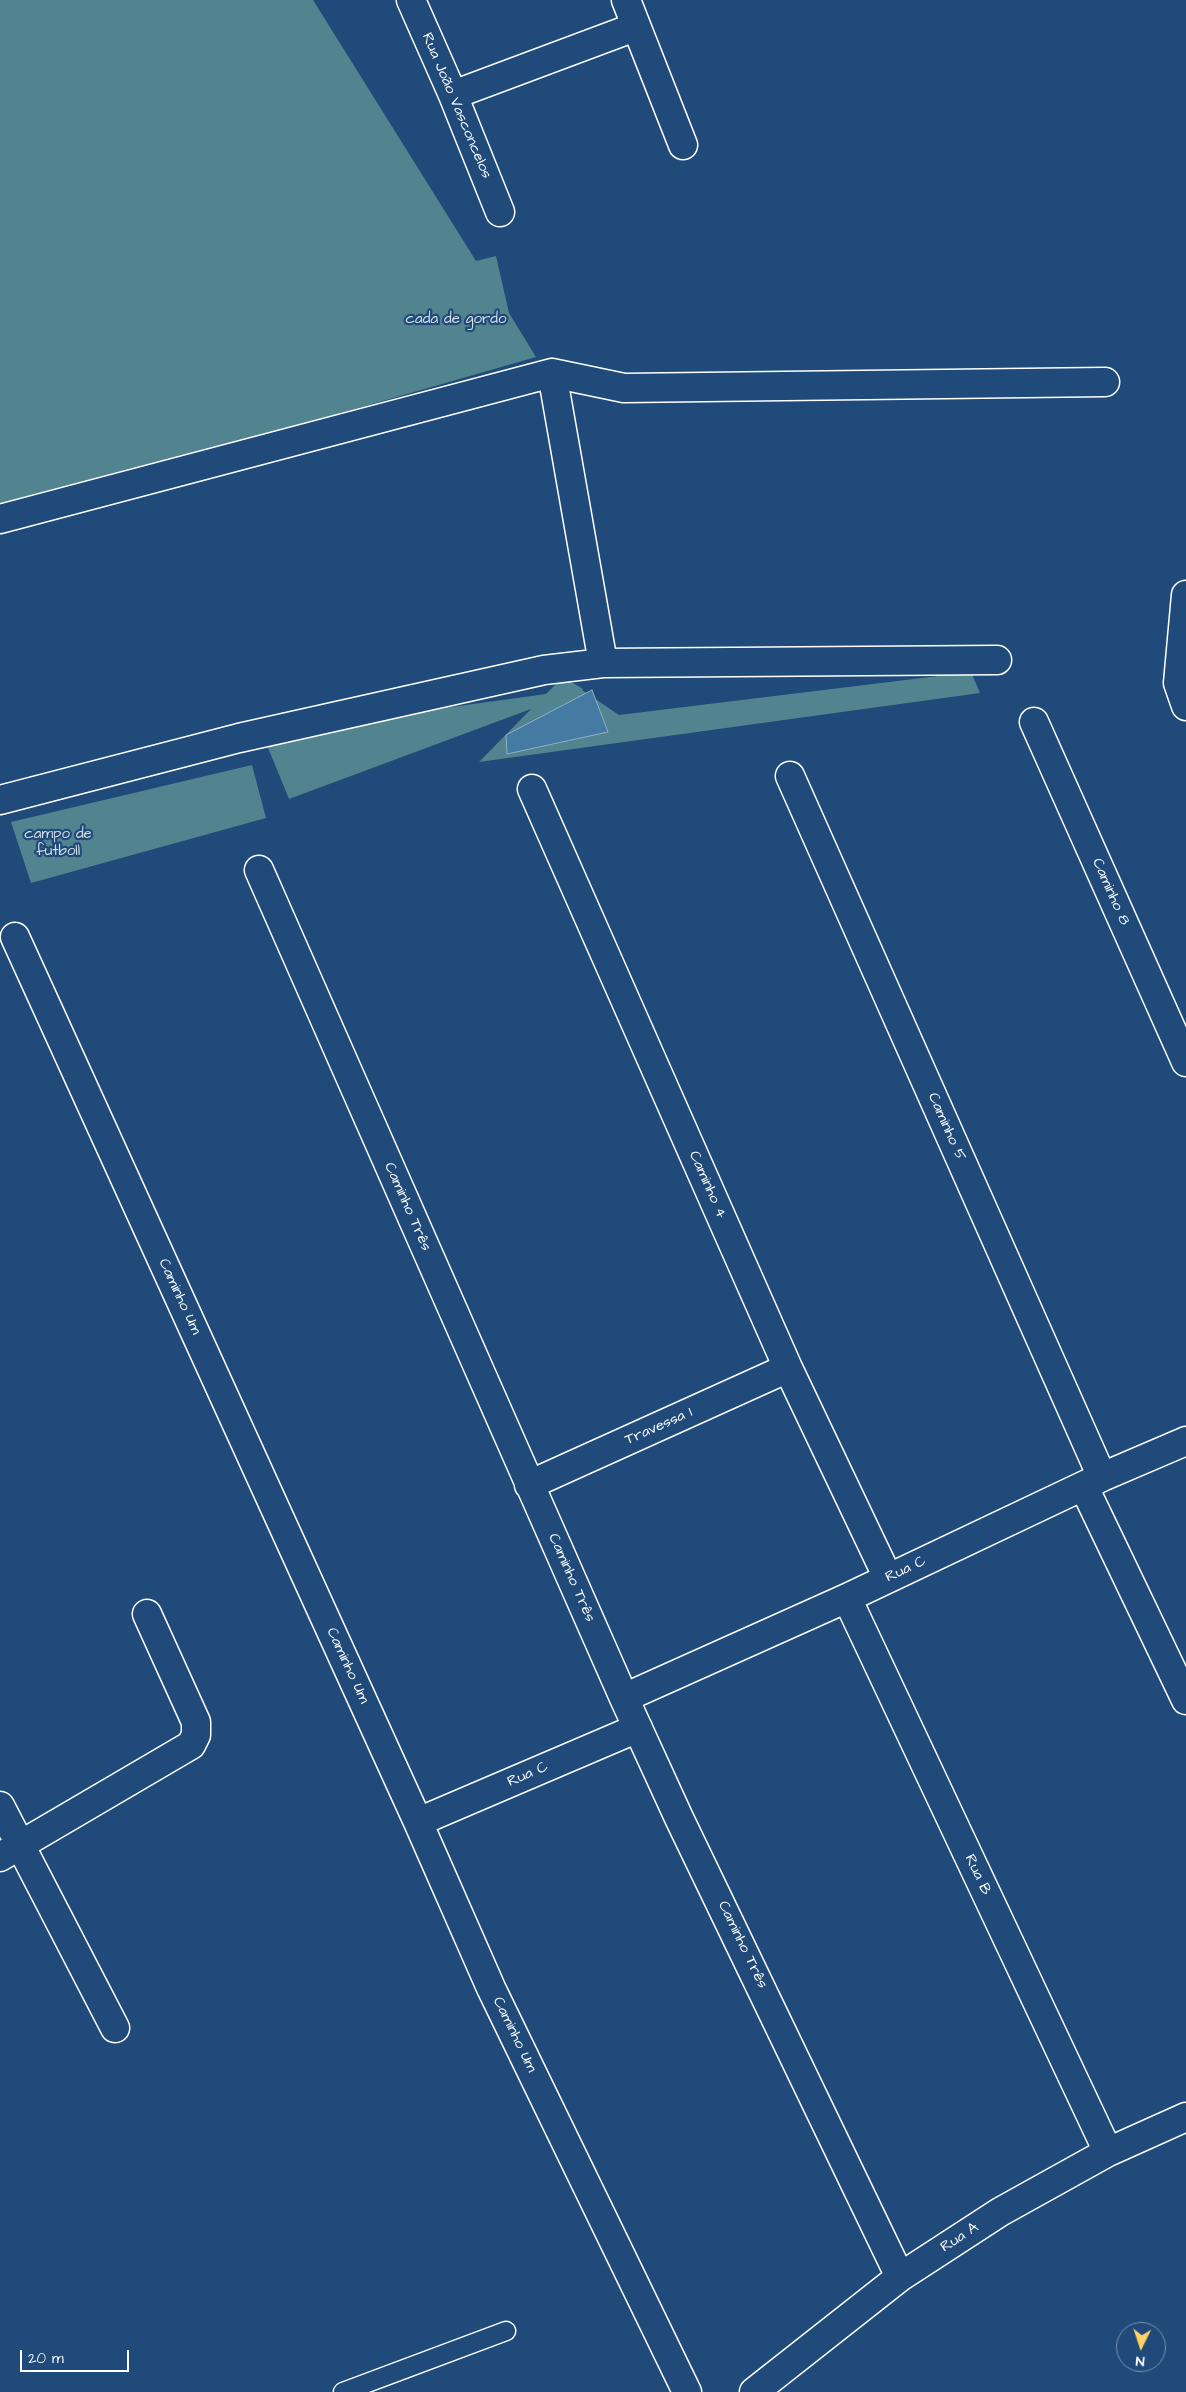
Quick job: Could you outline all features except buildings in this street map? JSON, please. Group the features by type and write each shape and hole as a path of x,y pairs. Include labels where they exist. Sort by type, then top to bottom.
{"street":[{"name":"Rua João Vasconcelos","path":"411,0 453,95 500,212"},
{"path":"626,0 683,145"},
{"path":"453,95 636,27"},
{"path":"0,519 552,373 624,388 1105,382"},
{"path":"552,373 604,663"},
{"path":"1183,690 1186,595"},
{"path":"0,800 247,737 544,670 604,663 997,660"},
{"name":"Caminho 8","path":"1034,722 1186,1062"},
{"name":"Caminho 5","path":"790,776 1093,1482"},
{"name":"Caminho 4","path":"532,789 788,1368 888,1578"},
{"name":"Caminho Três","path":"259,870 624,1698 900,2277"},
{"name":"Caminho Um","path":"15,937 418,1822 491,1988 687,2392"},
{"name":"Travessa 1","path":"529,1485 788,1368"},
{"name":"Rua C","path":"624,1698 1186,1441"},
{"path":"1093,1482 1186,1700"},
{"name":"Rua B","path":"846,1598 1108,2152"},
{"path":"11,1852 192,1745 196,1735 196,1722 146,1614"},
{"name":"Rua C","path":"418,1822 638,1728"},
{"path":"0,1806 11,1852 115,2028"},
{"name":"Rua A","path":"754,2392 900,2277 1000,2212 1108,2152 1186,2116"}],"lane":[{"path":"343,2392 506,2330"}],"green space":[{"name":"cada de gordo","path":"0,0 313,0 476,261 496,256 509,313 536,357 0,511"},
{"path":"971,672 980,693 479,762 531,709 289,799 262,733 546,694 563,677 619,715"},
{"name":"campo de futboll","path":"252,765 266,818 31,883 11,822"}],"water":[{"path":"592,690 608,732 507,754 506,735"}]}
